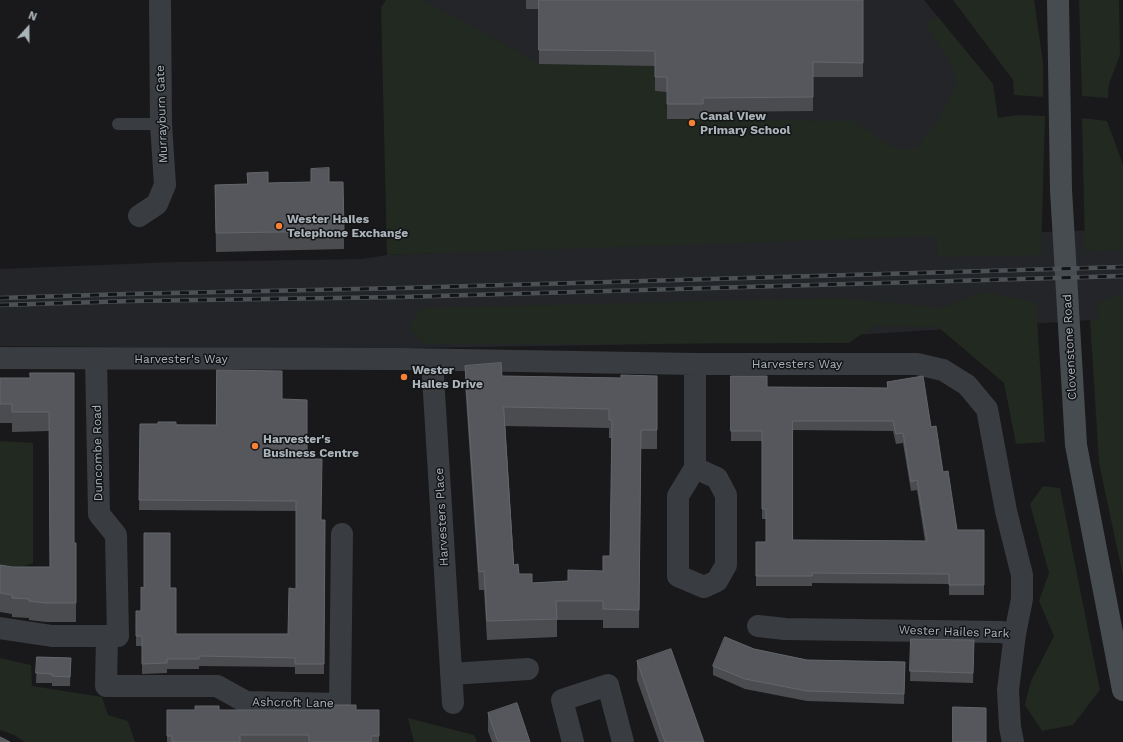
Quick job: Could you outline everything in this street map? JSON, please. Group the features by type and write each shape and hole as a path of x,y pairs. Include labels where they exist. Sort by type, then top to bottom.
{"street":[{"name":"Murrayburn Gate","path":"139,216 157,204 165,185 161,124 160,0"},
{"name":"Clovenstone Road","path":"1058,0 1061,190 1076,445 1123,690"},
{"name":"Harvester's Way","path":"0,358 362,360"},
{"name":"Duncombe Road","path":"96,359 99,514 116,534 113,636"},
{"name":"Harvesters Way","path":"362,360 400,359 696,364 917,364 942,370 967,385 987,409 1006,512 1022,576 1022,598 1015,634"},
{"name":"Harvesters Place","path":"432,360 453,703"},
{"path":"695,468 717,478 726,494 726,565 717,581 704,587 678,576 678,496 695,468 696,364"},
{"name":"Ashcroft Lane","path":"113,636 106,686 217,686 246,702 340,704 342,534"},
{"name":"Wester Hailes Park","path":"758,626 785,621 1015,634 1008,690 1010,727 1014,742"},
{"path":"0,628 52,636 113,636"},
{"path":"451,674 528,669"},
{"path":"573,742 562,700 608,684 623,742"}],"lane":[{"path":"118,124 161,124"}],"shaded area":[{"name":"Canal View Primary School","path":"386,0 421,0 503,43 539,64 655,66 655,91 667,92 667,119 855,121 877,138 898,149 916,149 937,122 958,83 950,62 924,23 938,17 993,84 998,118 1017,115 1045,116 1041,255 938,257 936,236 387,255 381,7"},
{"path":"404,0 924,0 993,84 937,236 1123,229 1123,318 726,343 347,349 0,346 0,269 177,262 362,259 387,255 433,253"},
{"path":"953,0 1034,0 1043,62 1043,97 1014,95 1013,80"},
{"path":"1079,0 1119,0 1120,55 1109,84 1108,98 1082,96"},
{"path":"1082,118 1107,121 1123,165 1123,250 1085,251"},
{"path":"985,292 1036,303 1045,442 1016,444 1004,383 938,327 873,326 849,343 424,344 409,328 422,308 841,298 941,308"},
{"path":"1123,294 1123,576 1099,463 1090,319 1099,319 1097,304"},
{"path":"0,441 33,443 33,563 14,570 0,568"},
{"path":"1043,486 1060,488 1100,690 1073,725 1042,731 1025,705 1031,681 1054,636 1039,601 1049,573 1030,504"},
{"path":"0,658 31,665 32,686 102,697 108,715 128,721 135,742 25,742 14,735 0,730"},
{"path":"408,718 474,735 477,742 414,742"}],"building":[{"path":"539,0 863,0 863,63 813,62 813,97 703,98 703,104 667,104 667,77 655,77 655,51 539,50"},
{"name":"Wester Hailes Telephone Exchange","path":"329,168 329,182 343,182 344,231 216,233 215,185 248,184 247,173 268,172 268,183 311,182 311,169"},
{"path":"501,363 502,376 621,378 621,375 657,376 657,430 641,430 639,610 603,609 603,601 556,601 557,619 487,621 484,571 479,572 465,366","holes":["504,407 609,409 609,420 612,420 610,556 603,556 603,571 568,570 568,581 532,583 532,574 519,574 518,564 514,565"]},
{"path":"217,370 282,371 282,399 307,400 307,459 322,459 321,520 325,520 324,664 295,664 295,658 199,656 199,659 167,659 167,663 142,664 142,636 136,636 136,611 141,611 141,587 144,588 144,533 170,533 170,588 176,588 176,634 288,634 289,588 296,589 296,501 139,500 140,424 176,422 176,425 216,425"},
{"path":"30,373 74,373 74,543 76,543 76,603 46,603 29,601 29,599 12,598 12,595 0,593 0,565 12,567 50,567 49,412 12,412 12,404 0,404 0,378 30,378"},
{"path":"731,376 767,376 767,387 888,388 887,382 923,376 931,427 936,426 943,472 948,471 957,530 984,530 984,585 949,585 949,574 812,573 812,576 756,576 756,542 766,542 766,509 762,509 762,431 731,431","holes":["793,421 893,421 896,434 903,433 911,482 917,480 927,541 793,540"]},
{"path":"725,637 754,649 807,660 905,662 904,694 807,691 745,679 713,666"},
{"path":"911,639 974,640 973,673 910,671"},
{"path":"671,649 704,742 665,742 637,661"},
{"path":"37,657 71,658 70,677 36,673"},
{"path":"517,703 530,742 498,742 488,713"},
{"path":"332,705 356,705 356,710 379,710 379,736 371,736 371,742 309,742 309,735 240,735 240,742 172,742 172,736 167,736 167,710 195,710 195,706 219,706 219,710 332,710"},
{"path":"953,707 986,708 986,742 953,742"},
{"path":"0,737 10,742 0,742"}],"railway":[{"path":"0,298 1123,267"},
{"path":"0,305 131,301 402,297 1123,276"}],"place":[{"name":"Canal View Primary School","path":"692,123"},
{"name":"Wester Hailes Telephone Exchange","path":"279,226"},
{"name":"Wester Hailes Drive","path":"404,377"},
{"name":"Harvester's Business Centre","path":"255,446"}]}
